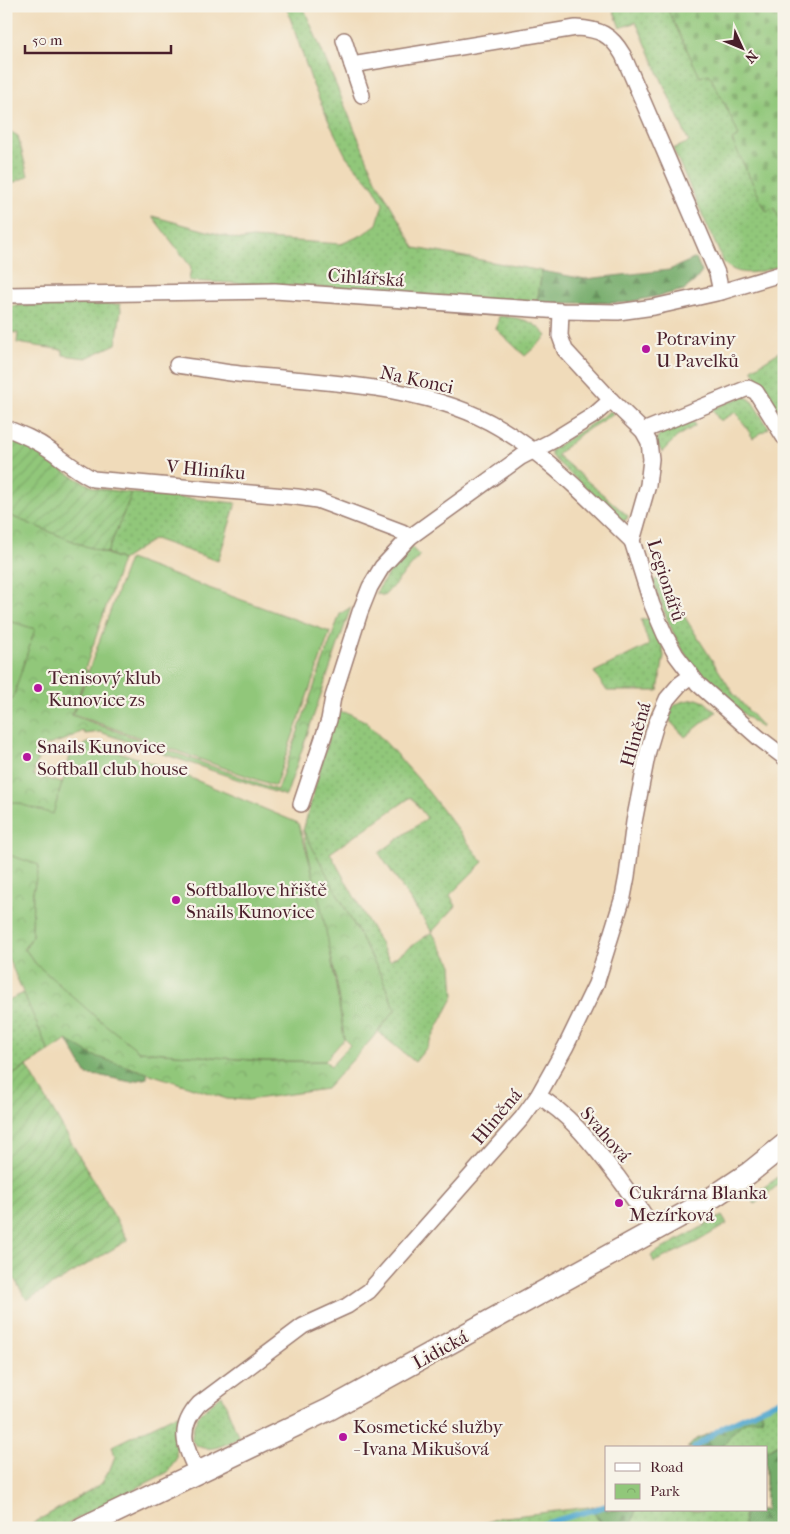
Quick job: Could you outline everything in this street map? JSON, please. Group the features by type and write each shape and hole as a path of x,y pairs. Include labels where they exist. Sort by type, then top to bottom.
{"main road":[{"name":"Lidická","path":"82,1528 330,1408 654,1231 728,1188 784,1145"}],"street":[{"path":"352,65 576,28 595,30 608,36 617,44 623,55 717,273 720,292"},
{"path":"344,40 362,95"},
{"name":"Cihlářská","path":"6,295 276,291 561,311 600,312 654,307 720,292 784,273"},
{"name":"Legionářů","path":"561,311 560,336 565,350 643,431 650,446 648,484 632,541 652,605 664,635 690,676 716,701 784,757"},
{"name":"Na Konci","path":"177,365 246,375 322,382 425,397 480,417 533,450 632,541"},
{"path":"643,431 748,388 756,392 784,437"},
{"path":"302,804 364,600 382,567 410,537 521,457 594,414 612,400"},
{"name":"V Hliníku","path":"6,428 26,436 48,449 82,474 93,479 317,500 389,527 410,537"},
{"name":"Hliněná","path":"197,1472 184,1442 185,1428 190,1413 199,1404 295,1331 347,1306 369,1291 503,1140 538,1096 566,1046 596,984 627,876 634,822 648,751 662,706 672,692 690,676"},
{"name":"Svahová","path":"538,1096 550,1103 593,1144 637,1204 654,1231"}],"green space":[{"path":"286,6 303,6 375,178 415,248 542,271 537,303 337,288 189,281 191,267 152,216 240,240 252,238 341,244 362,235 377,224 383,204 374,188 346,156 330,124 313,85"},
{"path":"612,6 784,6 784,264 753,273 745,273 731,268 724,263 673,149 689,142 636,22 620,28"},
{"path":"666,6 784,6 784,227 774,208 766,211 732,140 739,136 730,115 709,74 700,77"},
{"path":"6,129 18,136 28,176 6,186"},
{"path":"696,258 702,272 684,290 624,303 537,303 542,271 585,279 669,270"},
{"path":"120,304 121,310 116,344 86,358 63,355 63,350 17,343 18,333 6,332 6,306"},
{"path":"499,316 525,320 542,330 547,336 525,356 496,329"},
{"path":"784,349 784,422 752,369"},
{"path":"744,396 751,400 769,428 753,438 736,412 719,420 712,409"},
{"path":"611,411 613,414 582,433 557,455 628,516 626,520 621,521 551,456 551,450"},
{"path":"688,420 694,422 695,426 677,437 662,452 655,441 660,434"},
{"path":"6,437 40,451 65,472 95,488 132,493 107,553 6,514"},
{"path":"132,493 236,503 218,561 154,539 122,560 107,553"},
{"path":"6,514 122,560 85,669 87,670 72,715 277,790 340,614 351,607 286,796 100,732 85,734 83,731 67,739 42,747 33,775 62,783 33,891 32,937 23,950 25,949 36,964 139,1051 264,1061 325,1061 331,1066 350,1045 344,1039 336,979 303,830 381,975 395,1010 370,1041 326,1089 248,1100 227,1099 92,1055 67,1040 49,1052 6,953"},
{"path":"411,547 420,556 384,596 376,593 388,574"},
{"path":"129,559 330,632 275,786 73,714"},
{"path":"660,578 733,693 762,726 761,728 709,684 684,652 670,627 653,581"},
{"path":"650,618 662,646 664,656 658,691 607,691 594,672 649,645 641,620"},
{"path":"6,620 35,629 12,700 6,698"},
{"path":"697,699 705,702 716,712 685,737 667,718 678,703"},
{"path":"336,711 348,713 365,721 388,745 420,781 483,862 450,895 456,906 432,932 452,965 454,996 427,1047 415,1062 378,1032 395,1010 381,975 303,831","holes":["411,797 427,818 379,853 432,932 390,961 330,853"]},
{"name":"Softballove hřiště Snails Kunovice","path":"89,742 167,768 298,823 326,930 344,1039 325,1061 264,1061 139,1051 97,1018 36,964 25,949 32,937 33,892 39,865 6,854 6,800 53,814 71,753"},
{"path":"24,993 49,1052 6,1079 6,1001"},
{"path":"67,1040 148,1062 147,1078 131,1082 87,1075"},
{"path":"27,1066 128,1240 27,1300 6,1265 6,1079"},
{"path":"784,1173 784,1180 755,1204 750,1197"},
{"path":"722,1216 727,1224 695,1243 654,1262 651,1255"},
{"path":"222,1395 239,1438 215,1448 203,1448 192,1441 194,1425 200,1414"},
{"path":"784,1398 784,1528 472,1528 498,1518 605,1505 605,1512 768,1512 768,1446 689,1446 695,1440"},
{"path":"759,1410 763,1415 763,1418 750,1420 741,1425 723,1446 689,1446 695,1440"},
{"path":"182,1412 177,1428 176,1459 168,1472 61,1528 25,1528 102,1483 115,1456 112,1446"},
{"path":"784,1441 784,1528 747,1528 743,1525 745,1512 768,1512 768,1450"},
{"path":"605,1506 605,1512 635,1512 632,1522 626,1528 605,1528 596,1517 593,1507"}],"waterway":[{"path":"697,1446 723,1427 784,1398"},
{"path":"530,1528 605,1506"}],"place":[{"name":"Potraviny U Pavelků","path":"646,349"},
{"name":"Tenisový klub Kunovice zs","path":"38,688"},
{"name":"Snails Kunovice Softball club house","path":"27,757"},
{"name":"Softballove hřiště Snails Kunovice","path":"176,900"},
{"name":"Cukrárna Blanka Mezírková","path":"619,1203"},
{"name":"Kosmetické služby - Ivana Mikušová","path":"343,1437"}]}
